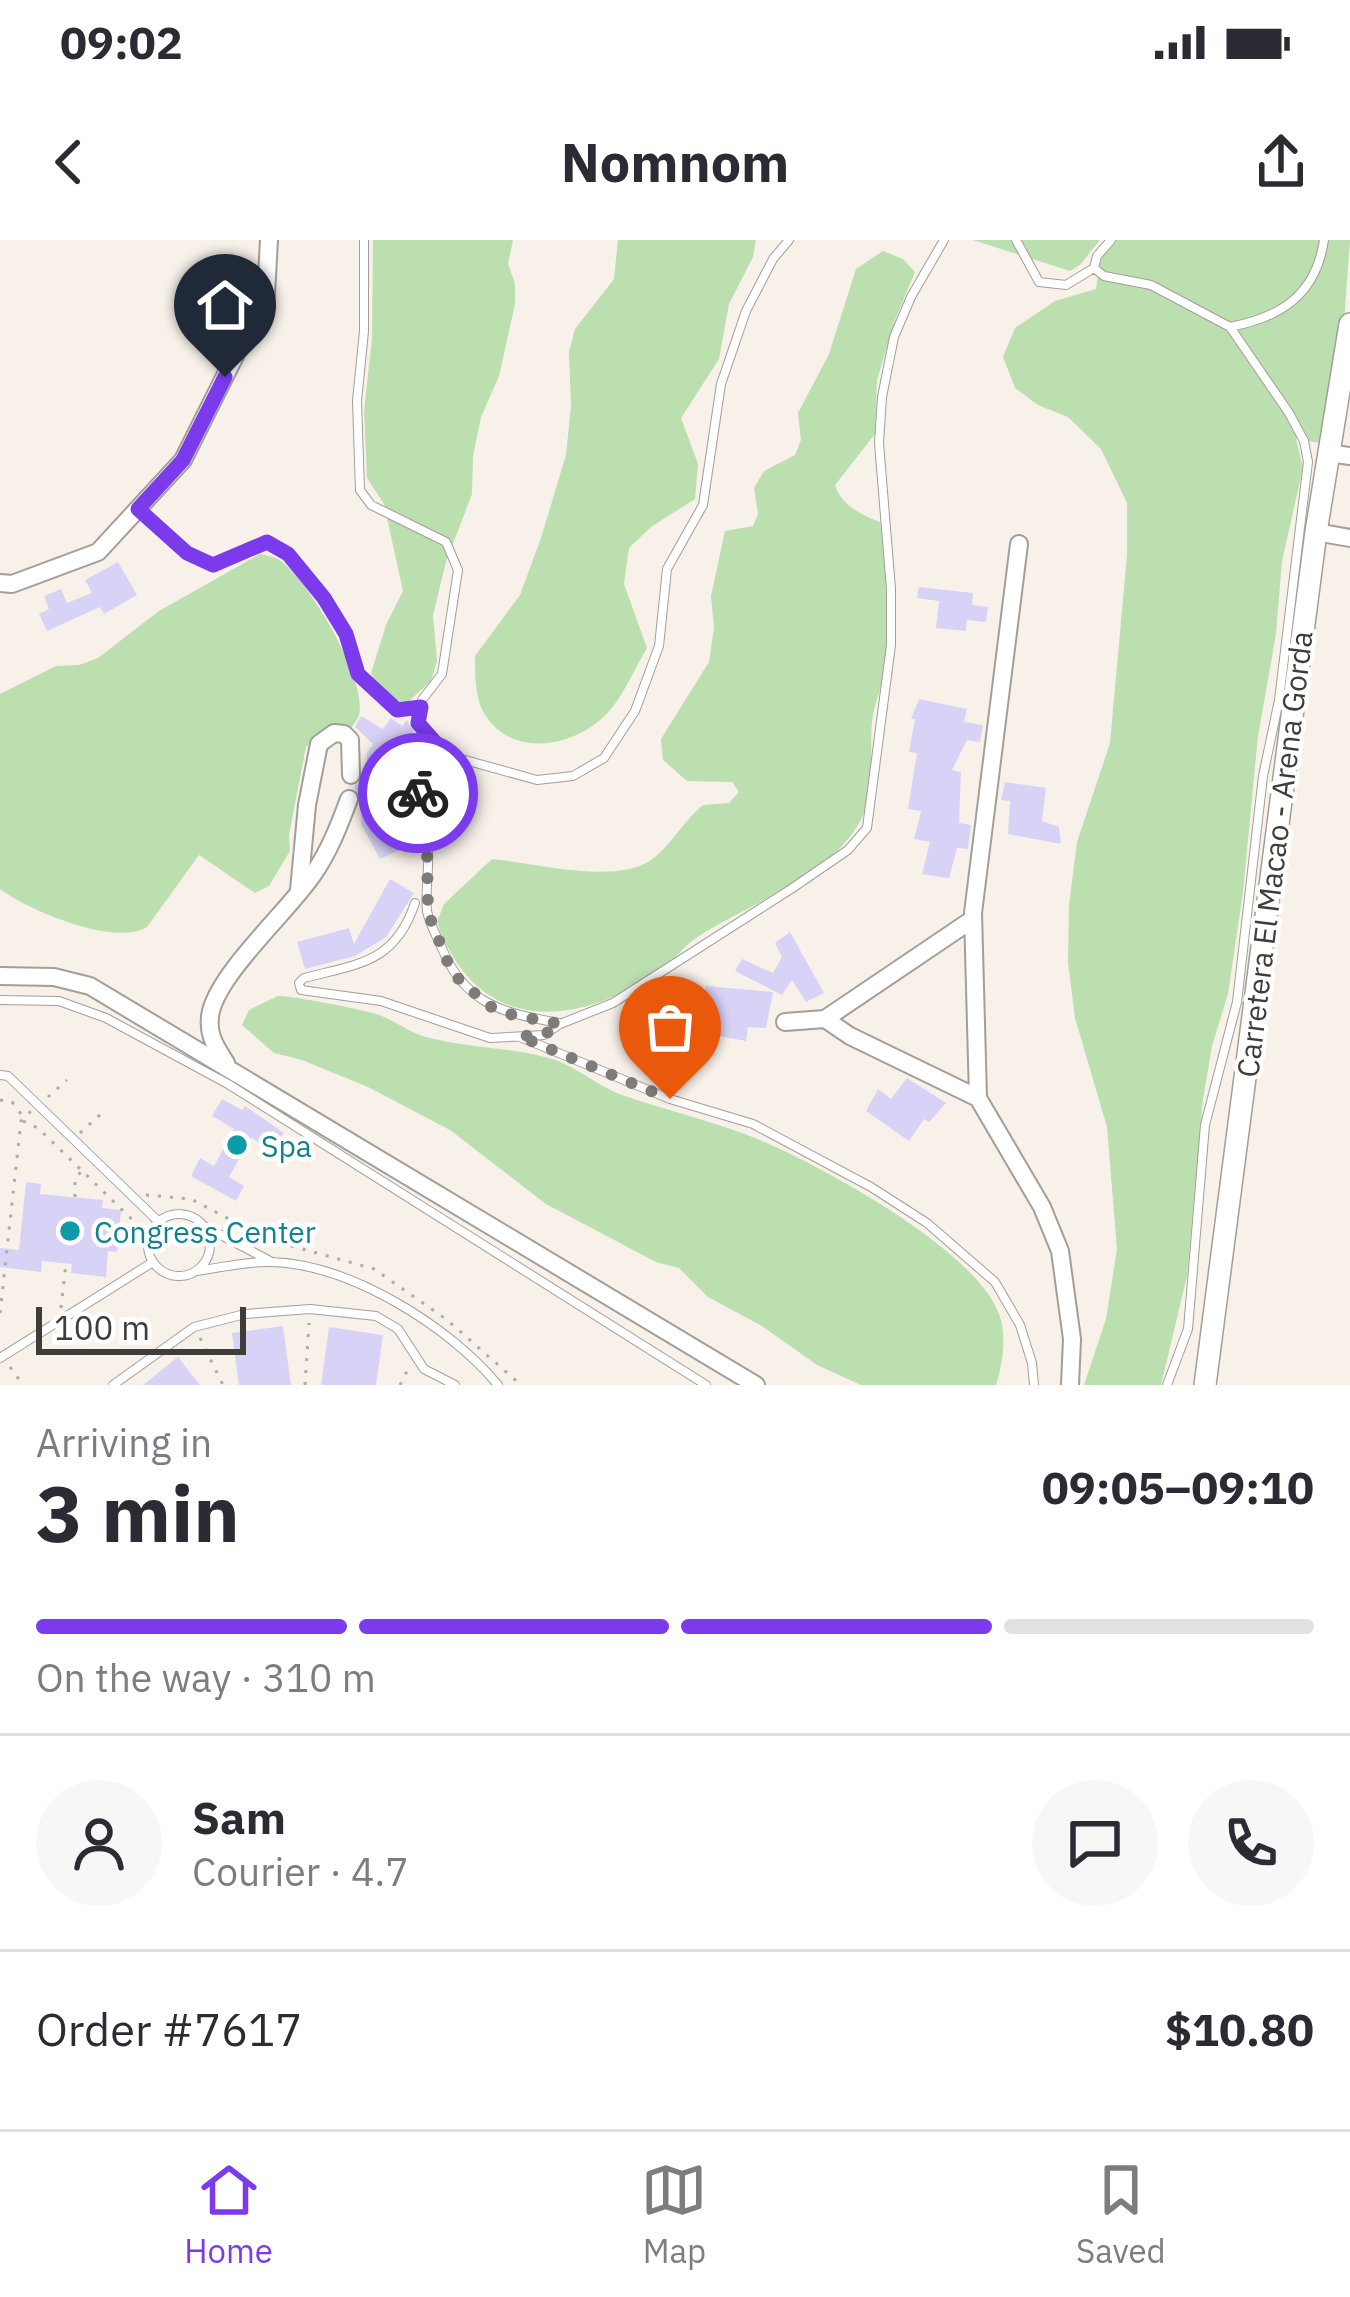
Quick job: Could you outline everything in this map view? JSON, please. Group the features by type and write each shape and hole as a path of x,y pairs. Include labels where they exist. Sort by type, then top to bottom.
{"street":[{"path":"0,583 12,584 98,552 183,460 266,294 269,240"},
{"name":"Carretera El Macao - Arena Gorda","path":"1205,1385 1316,532 1339,454 1350,324"},
{"path":"1316,532 1350,538"},
{"path":"1019,544 973,919 978,1099 1042,1207 1060,1251 1072,1339 1070,1385"},
{"path":"298,892 307,805 319,744 326,736 344,734 350,740 351,775"},
{"path":"230,1069 210,1039 211,1010 226,982 298,892 338,831 349,799"},
{"path":"785,1022 826,1019 973,919"},
{"path":"0,976 54,976 90,986 756,1385"},
{"path":"826,1019 850,1036 978,1099"}],"lane":[{"path":"364,240 364,331 357,401 360,490 371,505 446,542 458,570 442,674 421,707 418,723 447,755 537,780 573,776 604,758 635,711 658,646 667,569 704,505 722,384 746,311 773,259 789,240"},
{"path":"415,903 398,939 375,958 304,978 298,983 301,990 381,1001 490,1037 544,1035 613,1003 791,889 848,850 867,828 891,645 879,443 882,397 894,337 910,296 944,240"},
{"path":"1016,240 1039,282 1066,285 1094,268 1096,256 1111,240"},
{"path":"1230,327 1280,310 1301,293 1319,268 1324,240"},
{"path":"1094,268 1104,276 1151,285 1230,327 1289,413 1304,441 1308,462 1279,700 1263,776 1237,1002 1204,1125 1188,1329 1167,1385"},
{"path":"138,509 187,553 213,565 267,542 288,554 346,634 358,674 397,710 421,707"},
{"path":"440,748 418,784 419,820 427,848 428,913 452,973 489,1006 560,1024"},
{"path":"0,1000 58,1000 106,1018 228,1084 706,1385"},
{"path":"519,1036 670,1099 753,1124 871,1186 927,1223 995,1282 1020,1325 1034,1385"},
{"path":"0,1075 8,1076 40,1104 158,1221"},
{"path":"272,1262 177,1276 153,1262 149,1236 158,1221 176,1214 272,1262 388,1295 477,1360 497,1385"},
{"path":"196,1271 210,1245 203,1225"},
{"path":"2,1358 153,1262"},
{"path":"113,1385 194,1327 245,1314 310,1309 376,1316 398,1329 424,1369 455,1385"}],"path":[{"path":"0,1313 22,1119 67,1080"},
{"path":"0,1100 12,1102 22,1119 38,1128 149,1236"},
{"path":"75,1197 75,1178 82,1171"},
{"path":"59,1322 66,1263"},
{"path":"305,1385 310,1309"},
{"path":"194,1327 223,1385"},
{"path":"400,1385 415,1357"},
{"path":"2,1358 23,1385"}],"green space":[{"path":"373,240 513,240 508,264 515,283 515,304 499,376 481,417 472,494 446,562 433,615 437,661 431,681 407,703 385,692 371,673 403,591 384,504 367,478 364,411 372,338"},
{"path":"618,240 756,240 753,257 729,304 719,359 681,418 698,464 695,499 651,527 629,548 624,584 647,648 620,696 587,730 556,742 524,742 495,727 484,713 477,693 475,656 520,595 541,538 566,455 569,352 575,329 614,279"},
{"path":"973,240 1100,240 1070,271"},
{"path":"1104,240 1350,240 1340,377 1321,443 1296,439 1303,468 1282,561 1243,892 1228,994 1203,1099 1187,1276 1161,1385 1084,1385 1106,1319 1117,1249 1107,1127 1075,1018 1068,962 1069,905 1077,842 1110,743 1127,555 1127,503 1101,449 1068,417 1038,405 1015,388 1003,357 1015,328 1055,301 1096,289"},
{"path":"883,251 903,259 915,272 877,380 875,434 835,485 847,504 880,522 886,576 885,668 873,714 871,784 861,820 830,858 810,873 699,936 663,968 625,991 561,1011 530,1010 501,1002 476,985 454,958 437,922 444,904 492,859 596,872 636,867 658,854 703,805 729,803 739,792 732,782 687,781 663,760 661,739 709,662 714,628 711,596 725,531 753,526 758,514 754,488 764,471 795,455 801,440 798,413 829,354 856,269"},
{"path":"260,554 278,559 305,587 333,631 359,699 359,715 349,731 339,726 321,731 306,747 290,851 269,886 255,893 199,855 147,927 132,932 93,929 50,916 0,889 0,694 56,666 98,658 159,611"},
{"path":"278,996 376,1014 441,1041 549,1058 622,1095 751,1137 827,1173 932,1240 985,1290 1003,1331 996,1385 861,1385 817,1365 762,1326 708,1297 679,1268 656,1262 546,1204 450,1130 368,1087 274,1053 242,1025 249,1010"}],"building":[{"path":"118,562 137,595 104,614 100,607 47,631 39,614 49,609 44,596 61,589 67,603 92,593 85,580"},
{"path":"919,587 973,593 972,605 988,607 986,622 967,620 966,631 936,628 939,601 917,598"},
{"path":"919,699 967,709 964,722 983,725 980,742 967,740 952,770 961,772 959,823 971,825 968,849 957,848 949,878 922,874 930,842 914,839 921,811 908,809 917,753 909,752 915,719 911,719"},
{"path":"361,716 383,729 391,718 402,726 407,720 414,731 411,734 422,742 408,763 400,810 414,843 380,859 361,824 363,802 354,787 366,776 367,753 373,744 355,727"},
{"path":"1005,782 1046,788 1042,821 1059,827 1061,844 1008,834 1010,801 1001,800"},
{"path":"390,879 414,893 386,937 355,956 305,969 297,942 349,928 354,944"},
{"path":"790,932 824,993 806,1002 792,980 782,995 735,971 742,959 773,973 782,957 775,943"},
{"path":"706,986 773,992 766,1028 748,1027 746,1041 697,1032"},
{"path":"907,1078 946,1103 929,1122 924,1119 909,1141 866,1111 878,1089 891,1099"},
{"name":"Spa","path":"222,1099 242,1110 245,1106 284,1133 274,1151 251,1138 229,1177 244,1186 236,1201 191,1176 200,1158 214,1166 234,1129 212,1116"},
{"name":"Congress Center","path":"26,1182 41,1184 40,1194 103,1200 102,1208 121,1210 117,1252 108,1251 106,1277 71,1273 72,1264 42,1261 41,1272 0,1267 0,1248 19,1250"},
{"path":"283,1326 291,1385 239,1385 232,1333"},
{"path":"329,1327 383,1335 376,1385 321,1385"},
{"path":"178,1357 200,1385 143,1385"}],"way so far":[{"path":"418,793 427,848 428,913 452,973 489,1006 560,1024 544,1035 519,1036 670,1099"}],"place":[{"name":"Spa","path":"237,1145"},
{"name":"Congress Center","path":"70,1231"}],"route":[{"path":"225,377 183,460 138,509 187,553 213,565 267,542 288,554 346,634 358,674 397,710 421,707 418,723 440,748 418,784 418,793"}]}
